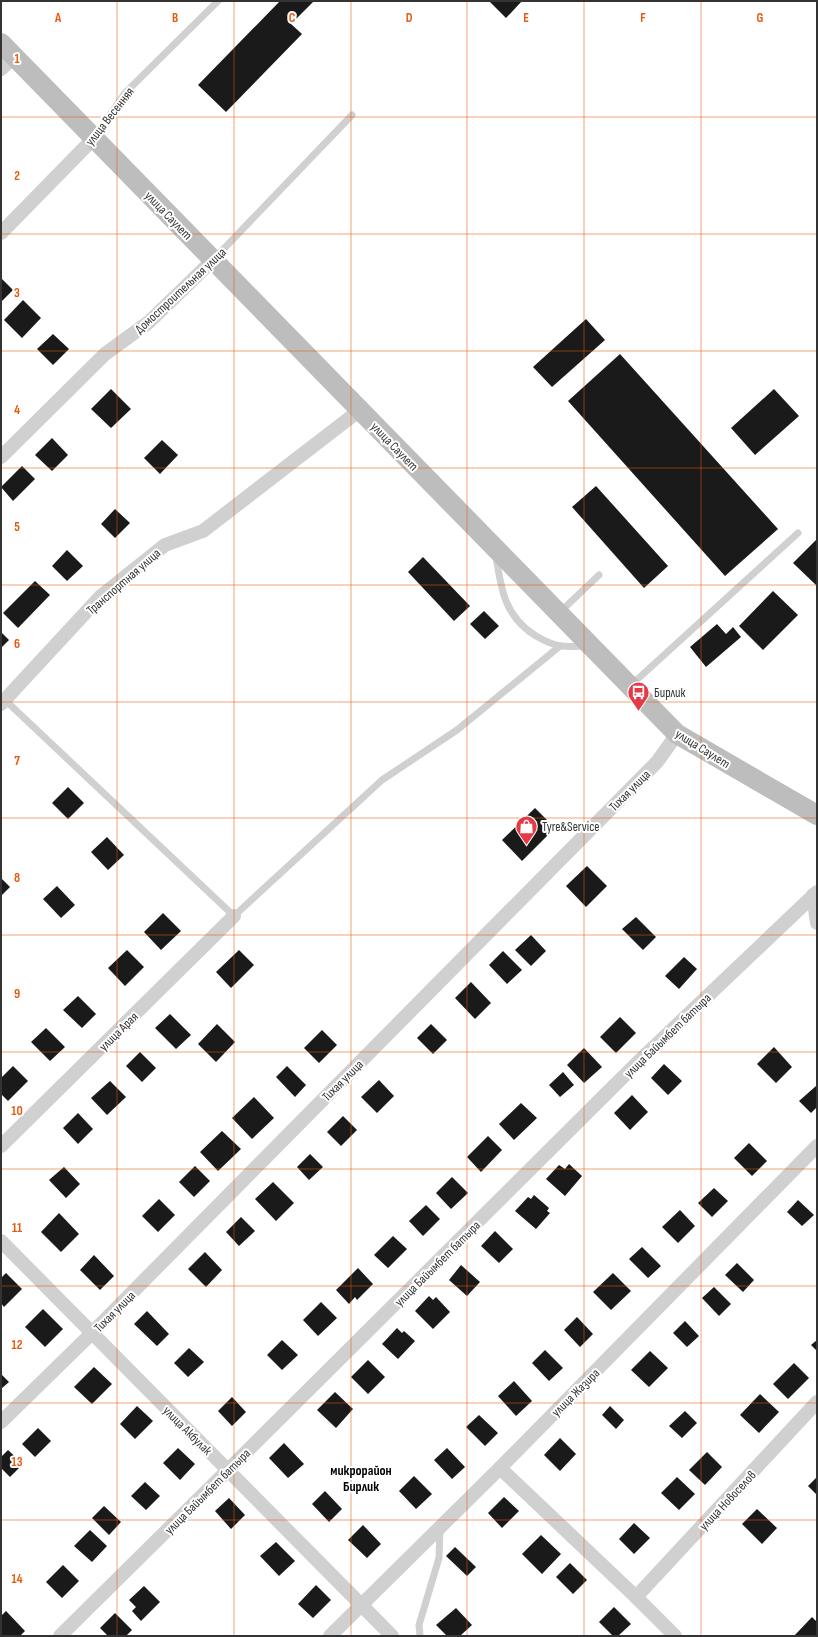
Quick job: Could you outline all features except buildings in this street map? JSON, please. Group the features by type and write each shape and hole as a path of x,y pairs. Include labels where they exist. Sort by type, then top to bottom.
{"street":[{"name":"улица Саулет","path":"5,56 94,138 677,734 817,815"},
{"name":"улица Весенняя","path":"1,233 94,138"},
{"name":"Домостроительная улица","path":"1,458 105,354 149,322 213,260"},
{"name":"Транспортная улица","path":"3,702 106,592 165,545 203,531 360,410"},
{"name":"Тихая улица","path":"1,1422 92,1333 657,762 677,734"},
{"path":"815,894 817,923"},
{"name":"улица Байымбет батыра","path":"60,1636 637,1063 815,894"},
{"name":"улица Арая","path":"1,1146 234,916"},
{"name":"улица Жазира","path":"330,1636 500,1468 817,1146"},
{"name":"улица Акбулак","path":"1,1241 392,1636"},
{"name":"улица Новоселов","path":"636,1597 817,1402"},
{"path":"500,1468 675,1636"}],"lane":[{"name":"улица Весенняя","path":"94,138 125,93 218,1"},
{"name":"Домостроительная улица","path":"213,260 352,115"},
{"path":"630,686 798,533"},
{"path":"495,548 500,582 508,608 517,620 529,631 543,640 560,646 591,646"},
{"path":"559,613 599,575"},
{"path":"3,702 234,916 382,780 457,730 560,646"},
{"path":"420,1636 419,1625 439,1558 440,1527"}],"place":[{"name":"Бирлик","path":"639,712"},
{"name":"Tyre&Service","path":"526,846"}],"district":[{"name":"микрорайон Бирлик","path":"361,1478"}]}
